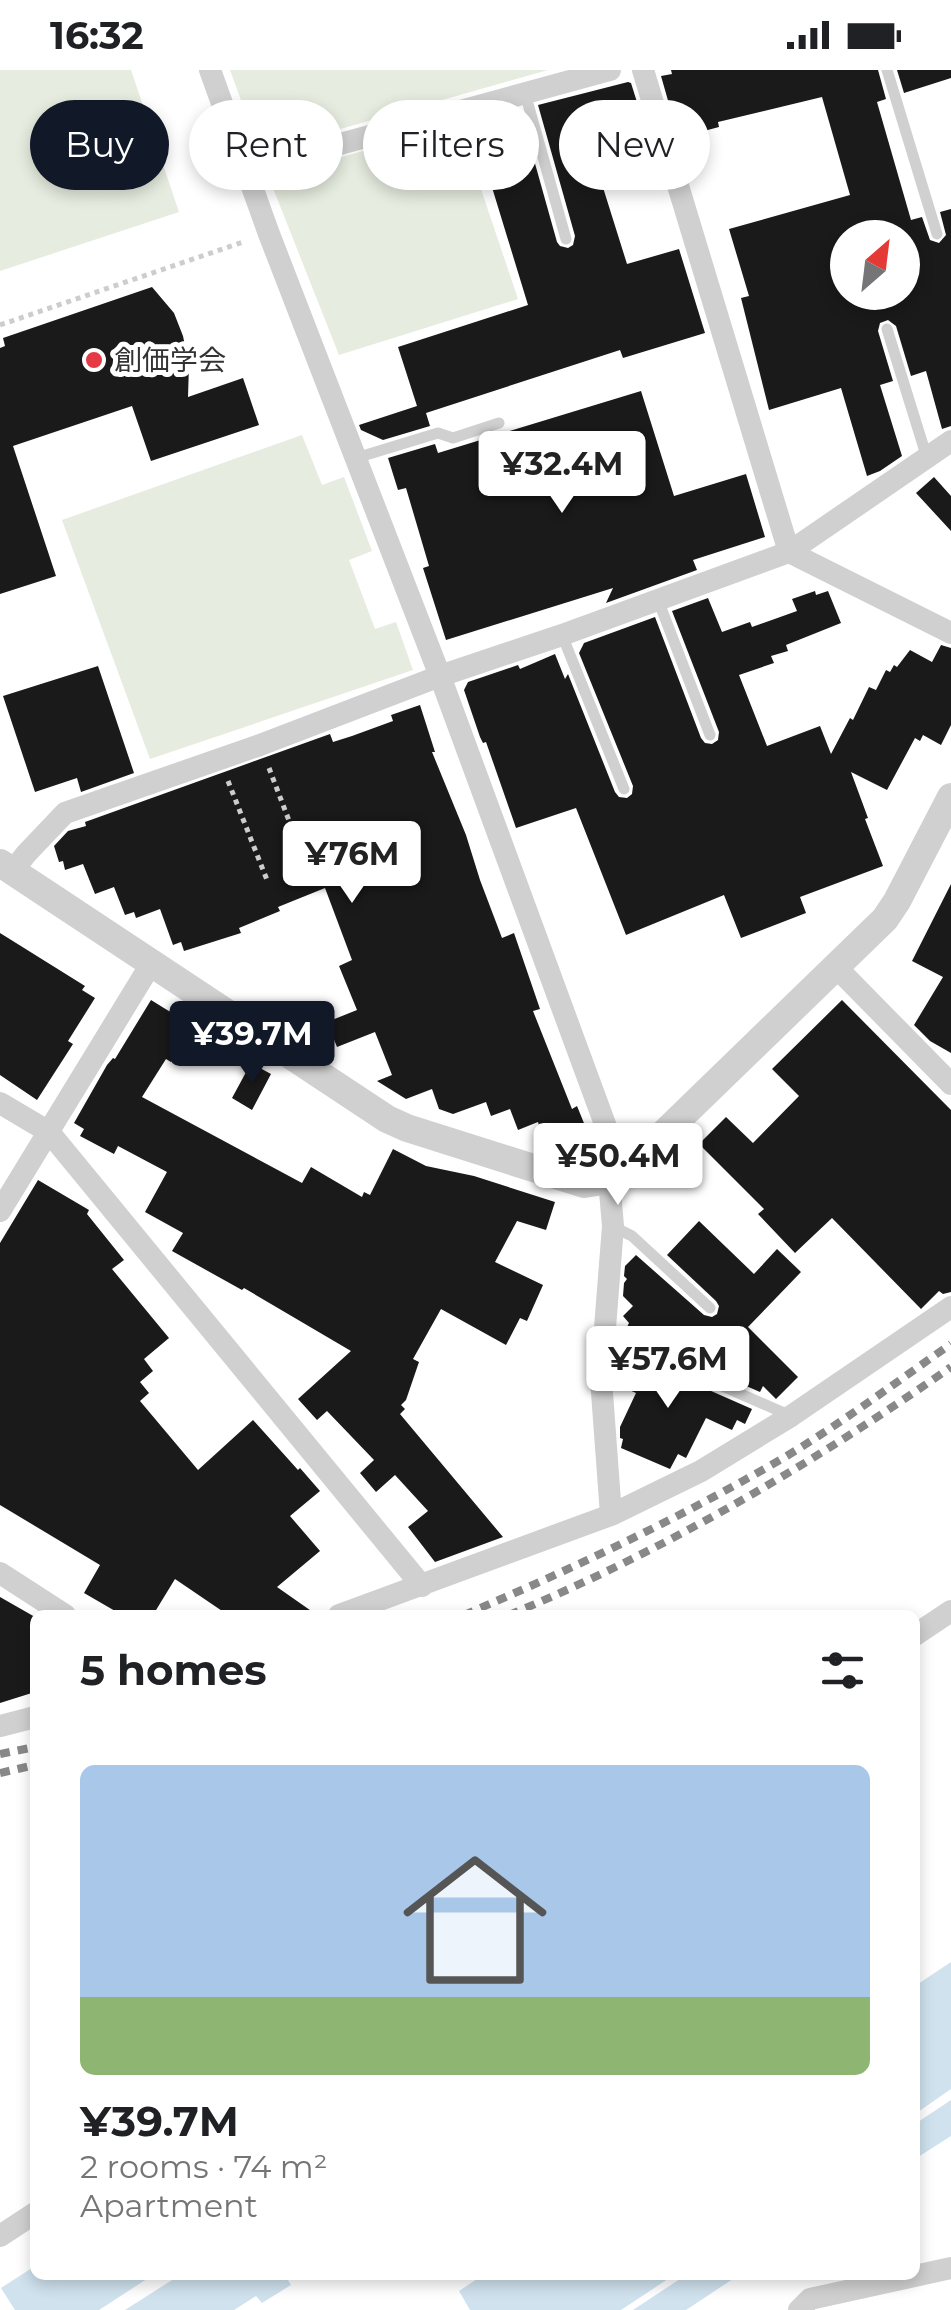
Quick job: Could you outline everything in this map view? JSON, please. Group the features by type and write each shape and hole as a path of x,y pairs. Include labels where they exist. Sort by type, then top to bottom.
{"street":[{"path":"210,70 220,100"},
{"path":"343,143 610,70"},
{"path":"643,70 789,552 951,633"},
{"path":"252,190 440,676 616,1177 601,1379 611,1515"},
{"path":"951,440 789,552 65,813 26,854 6,867 397,1124 578,1182 616,1177 891,912 951,797"},
{"path":"0,1212 150,964"},
{"path":"836,966 951,1084"},
{"path":"0,1103 49,1132 422,1586"},
{"path":"354,1610 611,1515 701,1471 792,1416 951,1307"},
{"path":"0,1574 57,1610"},
{"path":"920,1631 951,1611"},
{"path":"0,1726 30,1718"},
{"path":"0,2236 30,2216"},
{"path":"920,2275 951,2268"},
{"path":"799,2310 810,2299 896,2280"}],"lane":[{"path":"887,70 937,234"},
{"path":"526,93 566,239"},
{"path":"887,329 927,458"},
{"path":"356,458 438,433 453,438 500,423"},
{"path":"658,600 710,735"},
{"path":"562,635 624,788"},
{"path":"612,1226 632,1236 710,1308"},
{"path":"604,1334 792,1416"}],"path":[{"path":"0,325 269,234"},
{"path":"260,745 307,868"},
{"path":"220,759 266,880"}],"shaded area":[{"path":"0,70 131,70 141,100 30,100 30,190 169,190 169,182 179,212 0,271"},
{"path":"230,70 548,70 442,100 363,100 363,123 343,128 343,100 241,100"},
{"path":"363,151 363,190 481,190 518,299 339,355 274,190 343,190 343,157"},
{"path":"302,435 322,485 344,477 372,551 349,560 375,629 396,622 413,670 150,759 62,520"}],"water":[{"path":"951,1962 951,2089 920,2111 920,1983"},
{"path":"951,2100 951,2136 920,2156 920,2121"},
{"path":"30,2269 30,2280 145,2280 99,2310 15,2310 1,2288"},
{"path":"172,2280 288,2280 291,2285 262,2303 256,2296 234,2310 125,2310"},
{"path":"476,2280 666,2280 621,2310 470,2310 459,2291"},
{"path":"678,2280 731,2280 686,2310 633,2310"}],"building":[{"path":"671,70 878,70 886,99 877,102 911,220 922,217 930,240 939,243 946,235 940,212 951,209 951,426 942,429 926,371 911,376 896,326 888,320 880,323 878,331 893,381 880,385 902,456 867,476 841,388 769,410 741,298 749,296 729,229 850,195 822,97 718,122 719,127 710,129 710,100 668,100 661,76 672,74"},
{"path":"897,70 951,70 951,78 904,93"},
{"path":"628,82 636,100 559,100 559,179 539,105"},
{"path":"539,178 557,242 568,248 575,236 562,190 604,190 627,264 679,249 705,333 623,358 620,350 426,413 430,426 383,440 361,430 359,425 417,406 398,347 528,305 493,190 539,190"},
{"name":"創価学会","path":"152,287 174,313 183,336 189,365 188,397 243,378 259,425 151,461 132,406 13,446 56,576 0,594 3,338"},
{"path":"641,391 674,496 746,474 765,537 693,560 697,570 606,603 613,588 446,640 423,568 429,566 406,488 398,490 388,458 435,444 438,453"},
{"path":"934,477 951,496 951,531 916,493"},
{"path":"815,591 816,595 828,591 841,623 786,645 788,651 771,656 774,663 739,675 767,746 820,726 831,754 869,687 876,690 886,670 897,667 910,650 932,662 941,645 951,648 951,725 941,745 923,735 920,741 915,738 887,790 851,772 883,866 800,897 806,913 741,938 724,895 626,935 576,808 516,828 464,690 468,682 518,665 520,669 555,654 565,679 568,674 615,792 627,798 633,786 579,653 584,643 655,617 701,738 712,744 718,740 719,732 672,611 708,598 722,632 750,622 752,627 797,611 792,599"},
{"path":"98,666 134,773 81,792 77,778 35,792 3,696"},
{"path":"420,705 432,752 502,938 514,933 540,1009 533,1011 572,1109 577,1106 588,1133 556,1144 552,1135 543,1138 538,1122 518,1130 510,1109 491,1116 486,1102 453,1114 439,1109 432,1089 406,1099 377,1081 392,1075 375,1032 337,1047 327,1022 357,1010 339,966 352,960 325,888 278,907 280,911 239,928 241,933 184,951 181,942 173,945 160,909 136,918 134,912 125,915 114,887 95,894 83,864 65,870 63,861 59,862 54,846 68,831 86,826 85,822 330,734 333,742 352,736 393,721 391,715"},
{"path":"951,884 951,1053 930,1041 914,1025 943,977 912,961"},
{"path":"0,933 85,986 82,990 95,998 68,1041 73,1044 37,1100 0,1075"},
{"path":"151,1000 193,1026 171,1062 166,1059 142,1097 302,1183 311,1167 362,1197 364,1192 370,1195 393,1149 426,1166 474,1176 555,1202 546,1230 517,1221 495,1262 543,1285 527,1321 520,1318 506,1345 441,1309 413,1359 419,1362 401,1405 405,1409 400,1414 503,1537 435,1562 408,1527 428,1511 395,1475 376,1492 360,1473 374,1460 327,1411 317,1420 298,1399 351,1351 172,1251 183,1233 145,1212 167,1172 118,1146 114,1154 80,1136 84,1129 74,1123"},
{"path":"842,1000 951,1110 951,1292 939,1291 921,1309 832,1218 795,1253 758,1214 764,1209 699,1144 726,1117 753,1143 799,1096 772,1069"},
{"path":"251,1063 271,1074 252,1110 232,1098"},
{"path":"38,1180 89,1210 87,1214 124,1260 112,1269 169,1338 144,1359 153,1371 140,1382 149,1393 140,1401 198,1470 253,1420 320,1491 290,1516 320,1551 277,1587 310,1610 221,1610 175,1579 156,1610 113,1610 84,1593 100,1565 0,1505 0,1243"},
{"path":"699,1221 754,1274 777,1249 801,1272 748,1327 798,1377 776,1399 763,1386 760,1392 624,1333 629,1323 623,1316 633,1306 623,1296 625,1266 636,1255 704,1315 717,1314 716,1301 667,1255"},
{"path":"618,1350 752,1409 745,1424 737,1420 732,1430 706,1418 686,1458 678,1454 670,1469 621,1448 620,1427 636,1393 616,1384"},
{"path":"0,1597 30,1614 30,1694 0,1703"}],"railway":[{"path":"476,1610 545,1580 742,1482 824,1433 951,1344"},
{"path":"521,1610 625,1562 737,1503 845,1438 951,1367"},
{"path":"0,1754 30,1748"},
{"path":"0,1773 30,1766"}],"place":[{"name":"創価学会","path":"94,360"}]}
